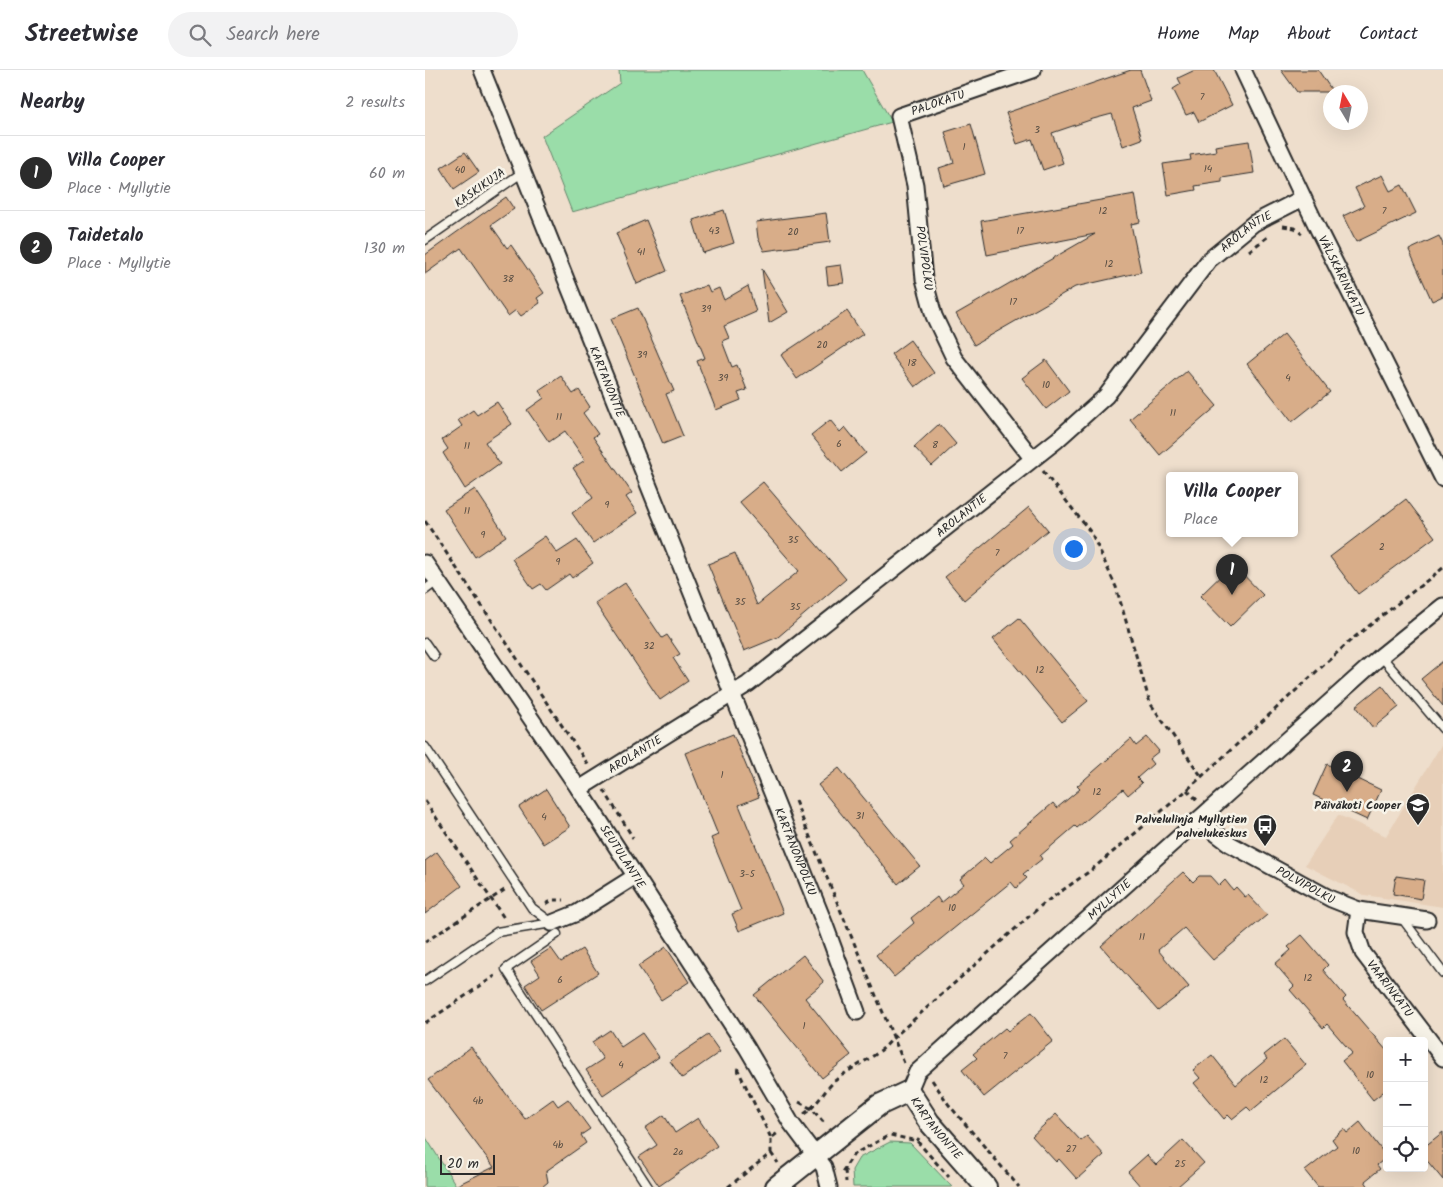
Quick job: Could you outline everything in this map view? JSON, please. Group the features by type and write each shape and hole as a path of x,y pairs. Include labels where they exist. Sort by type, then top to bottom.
{"street":[{"name":"KARTANONTIE","path":"483,70 733,693"},
{"name":"PALOKATU","path":"899,116 1033,70"},
{"name":"VÄLSKÄRINKATU","path":"1243,70 1303,198 1443,479"},
{"name":"POLVIPOLKU","path":"899,116 915,185 924,279 934,316 954,358 1032,458"},
{"name":"AROLANTIE","path":"579,790 748,684 1032,458 1106,396 1209,260 1254,223 1303,198"},
{"name":"SEUTULANTIE","path":"425,563 431,586 579,790 747,1048 791,1124 815,1154 829,1183"},
{"name":"MYLLYTIE","path":"909,1091 917,1072 1381,656 1443,606"},
{"name":"KARTANONPOLKU","path":"733,693 825,925 857,1012"},
{"name":"POLVIPOLKU","path":"1198,820 1230,844 1331,899 1359,910 1427,920"},
{"path":"554,928 634,877"},
{"name":"VAARINKATU","path":"1359,910 1356,932 1363,953 1443,1058"},
{"name":"KARTANONTIE","path":"909,1091 929,1122 986,1187"},
{"path":"776,1187 815,1154 879,1105 909,1091"}],"lane":[{"name":"KASKIKUJA","path":"425,240 523,172"},
{"path":"425,643 434,656"},
{"path":"1381,656 1443,729"},
{"path":"425,747 532,908 554,928"},
{"path":"1401,916 1443,973"},
{"path":"554,928 506,969 648,1187"},
{"path":"425,980 497,932 554,928"}],"path":[{"path":"1032,458 1092,534 1116,587 1150,702 1202,777"},
{"path":"728,1187 771,1153 771,1138 812,1109 835,1081 884,1049 892,1039 1043,904 1090,871 1202,777 1351,640 1443,568"},
{"path":"425,942 515,883"},
{"path":"425,1023 506,969"},
{"path":"892,1039 905,1067 934,1081 949,1105 1019,1187"},
{"path":"917,1141 929,1122 949,1105"},
{"path":"829,1183 845,1170 854,1154 890,1135 917,1141 952,1180"}],"shaded area":[{"name":"Päiväkoti Cooper","path":"1443,742 1443,907 1364,895 1305,865 1338,815 1386,836"}],"green space":[{"path":"619,70 862,70 892,122 572,212 542,136 620,83"},
{"path":"425,1136 457,1187 425,1187"},
{"path":"890,1142 910,1143 952,1187 853,1187 852,1170 859,1158"}],"building":[{"path":"1131,70 1140,70 1151,101 1132,108 1142,139 1123,146 1112,114 1093,119 1052,133 1063,163 1043,170 1032,139 1017,144 1006,113"},
{"path":"1195,70 1214,70 1232,105 1199,122 1194,112 1186,115 1173,89 1181,84 1178,78"},
{"path":"1281,70 1318,70 1328,85 1323,85 1323,92 1297,92"},
{"path":"971,124 985,174 944,186 939,168 954,163 945,132"},
{"path":"1249,141 1254,173 1222,178 1222,182 1195,186 1196,190 1168,195 1163,164 1191,160 1190,155 1216,151 1215,146"},
{"path":"465,152 479,172 454,189 441,168"},
{"path":"1382,175 1390,191 1402,185 1416,213 1356,242 1343,216 1364,206 1355,188"},
{"path":"1135,194 1140,222 1131,224 1141,272 1075,287 974,345 956,314 1095,234 987,255 981,221"},
{"path":"506,197 514,209 491,225 507,248 511,245 544,293 537,298 540,303 521,316 516,310 508,316 461,248 425,274 425,255"},
{"path":"724,210 734,243 703,253 693,220"},
{"path":"826,213 830,242 764,251 758,238 756,222"},
{"path":"646,220 667,271 637,284 616,233"},
{"path":"1439,236 1443,244 1443,296 1432,301 1409,250"},
{"path":"841,265 844,283 828,285 826,267"},
{"path":"762,269 788,312 769,323"},
{"path":"707,285 710,292 719,288 724,300 748,286 756,312 724,326 729,338 722,341 732,367 737,365 747,390 738,393 741,400 716,410 697,361 705,358 680,296"},
{"path":"638,308 674,391 666,394 683,436 663,444 611,319"},
{"path":"847,311 863,334 797,379 781,355"},
{"path":"1284,334 1330,392 1292,422 1247,364"},
{"path":"910,340 934,373 915,387 891,354"},
{"path":"1046,360 1069,391 1046,409 1022,378"},
{"path":"1187,371 1217,406 1160,455 1130,419"},
{"path":"561,376 573,394 579,390 590,407 583,413 598,434 593,437 632,493 626,497 637,513 593,543 572,513 593,498 573,468 585,460 565,431 549,442 527,410 544,398 539,391"},
{"path":"497,402 512,424 485,442 500,464 465,489 443,453 448,449 442,440 462,426 458,420 473,410 477,415"},
{"path":"830,420 840,432 845,427 866,453 842,472 811,435"},
{"path":"939,424 956,444 932,466 914,447"},
{"path":"763,482 846,579 778,637 744,651 708,564 735,553 757,605 799,571 739,502"},
{"path":"475,489 506,536 475,557 444,509"},
{"path":"1406,499 1435,537 1358,594 1330,557"},
{"path":"1029,507 1048,530 964,600 945,577"},
{"path":"545,536 557,553 577,540 593,563 572,578 569,574 546,590 541,584 533,589 512,559"},
{"path":"1233,564 1263,595 1230,627 1200,596"},
{"path":"625,583 662,638 667,635 680,654 673,658 688,681 660,700 595,603"},
{"path":"1019,618 1088,701 1062,722 993,639"},
{"path":"1443,661 1443,706 1421,679"},
{"path":"1382,685 1399,707 1373,728 1356,706"},
{"path":"733,734 759,797 739,805 783,913 739,931 732,914 741,910 711,838 718,835 685,753"},
{"path":"1147,737 1159,751 1149,759 1153,764 1137,778 1142,783 1128,795 1123,789 1077,828 1075,826 1040,856 1042,859 1023,874 1027,878 1016,888 1011,882 894,977 876,955 914,923 911,918 937,897 941,903 964,884 960,879 985,858 990,863 1013,844 1010,840 1053,803 1057,808 1080,789 1077,786 1131,739 1136,746"},
{"path":"1327,764 1381,790 1367,820 1313,795"},
{"path":"839,768 920,866 898,884 818,785"},
{"path":"546,789 570,827 543,844 519,807"},
{"path":"437,852 462,886 425,914 425,861"},
{"path":"1183,872 1193,882 1199,876 1210,876 1219,886 1225,880 1233,890 1236,887 1245,897 1248,895 1267,915 1213,960 1184,928 1158,950 1189,987 1158,1011 1101,946"},
{"path":"1396,876 1424,880 1421,899 1393,894"},
{"path":"1302,935 1328,965 1323,970 1346,997 1343,1000 1383,1046 1383,1092 1373,1100 1342,1061 1352,1053 1327,1024 1323,1028 1290,990 1294,986 1275,964 1291,950 1288,947"},
{"path":"666,947 689,982 661,1000 638,966"},
{"path":"551,948 561,962 582,949 598,973 541,1010 525,985 540,975 531,961"},
{"path":"803,955 824,982 805,998 851,1055 822,1078 754,995"},
{"path":"1031,1013 1053,1041 984,1097 962,1070 977,1058 973,1054 1005,1028 1008,1031"},
{"path":"610,1030 621,1047 642,1033 659,1057 603,1095 586,1070 603,1059 592,1042"},
{"path":"708,1035 720,1052 682,1078 670,1061"},
{"path":"1284,1039 1306,1065 1251,1111 1247,1107 1232,1119 1228,1115 1224,1119 1194,1083 1200,1078 1193,1070 1212,1055 1236,1085 1267,1059 1264,1055"},
{"path":"471,1047 525,1119 553,1099 558,1106 568,1099 590,1129 581,1135 586,1143 546,1171 548,1182 542,1187 453,1187 494,1167 428,1080"},
{"path":"1056,1114 1081,1141 1087,1136 1104,1155 1077,1179 1059,1159 1056,1162 1032,1136"},
{"path":"664,1115 675,1133 698,1118 717,1146 659,1186 639,1157 657,1145 645,1128"},
{"path":"1360,1122 1383,1152 1383,1160 1377,1165 1380,1169 1365,1181 1369,1187 1318,1187 1305,1171 1337,1146 1332,1139 1344,1129 1347,1133"},
{"path":"1443,1132 1443,1180 1428,1162 1428,1144"},
{"path":"1183,1140 1204,1163 1177,1187 1141,1187 1128,1172 1147,1155 1156,1165"}],"place":[{"name":"Villa Cooper","path":"1232,595"},
{"name":"Taidetalo","path":"1347,792"},
{"name":"Päiväkoti Cooper","path":"1418,826"},
{"name":"Palvelulinja Myllytien palvelukeskus","path":"1265,847"}]}
